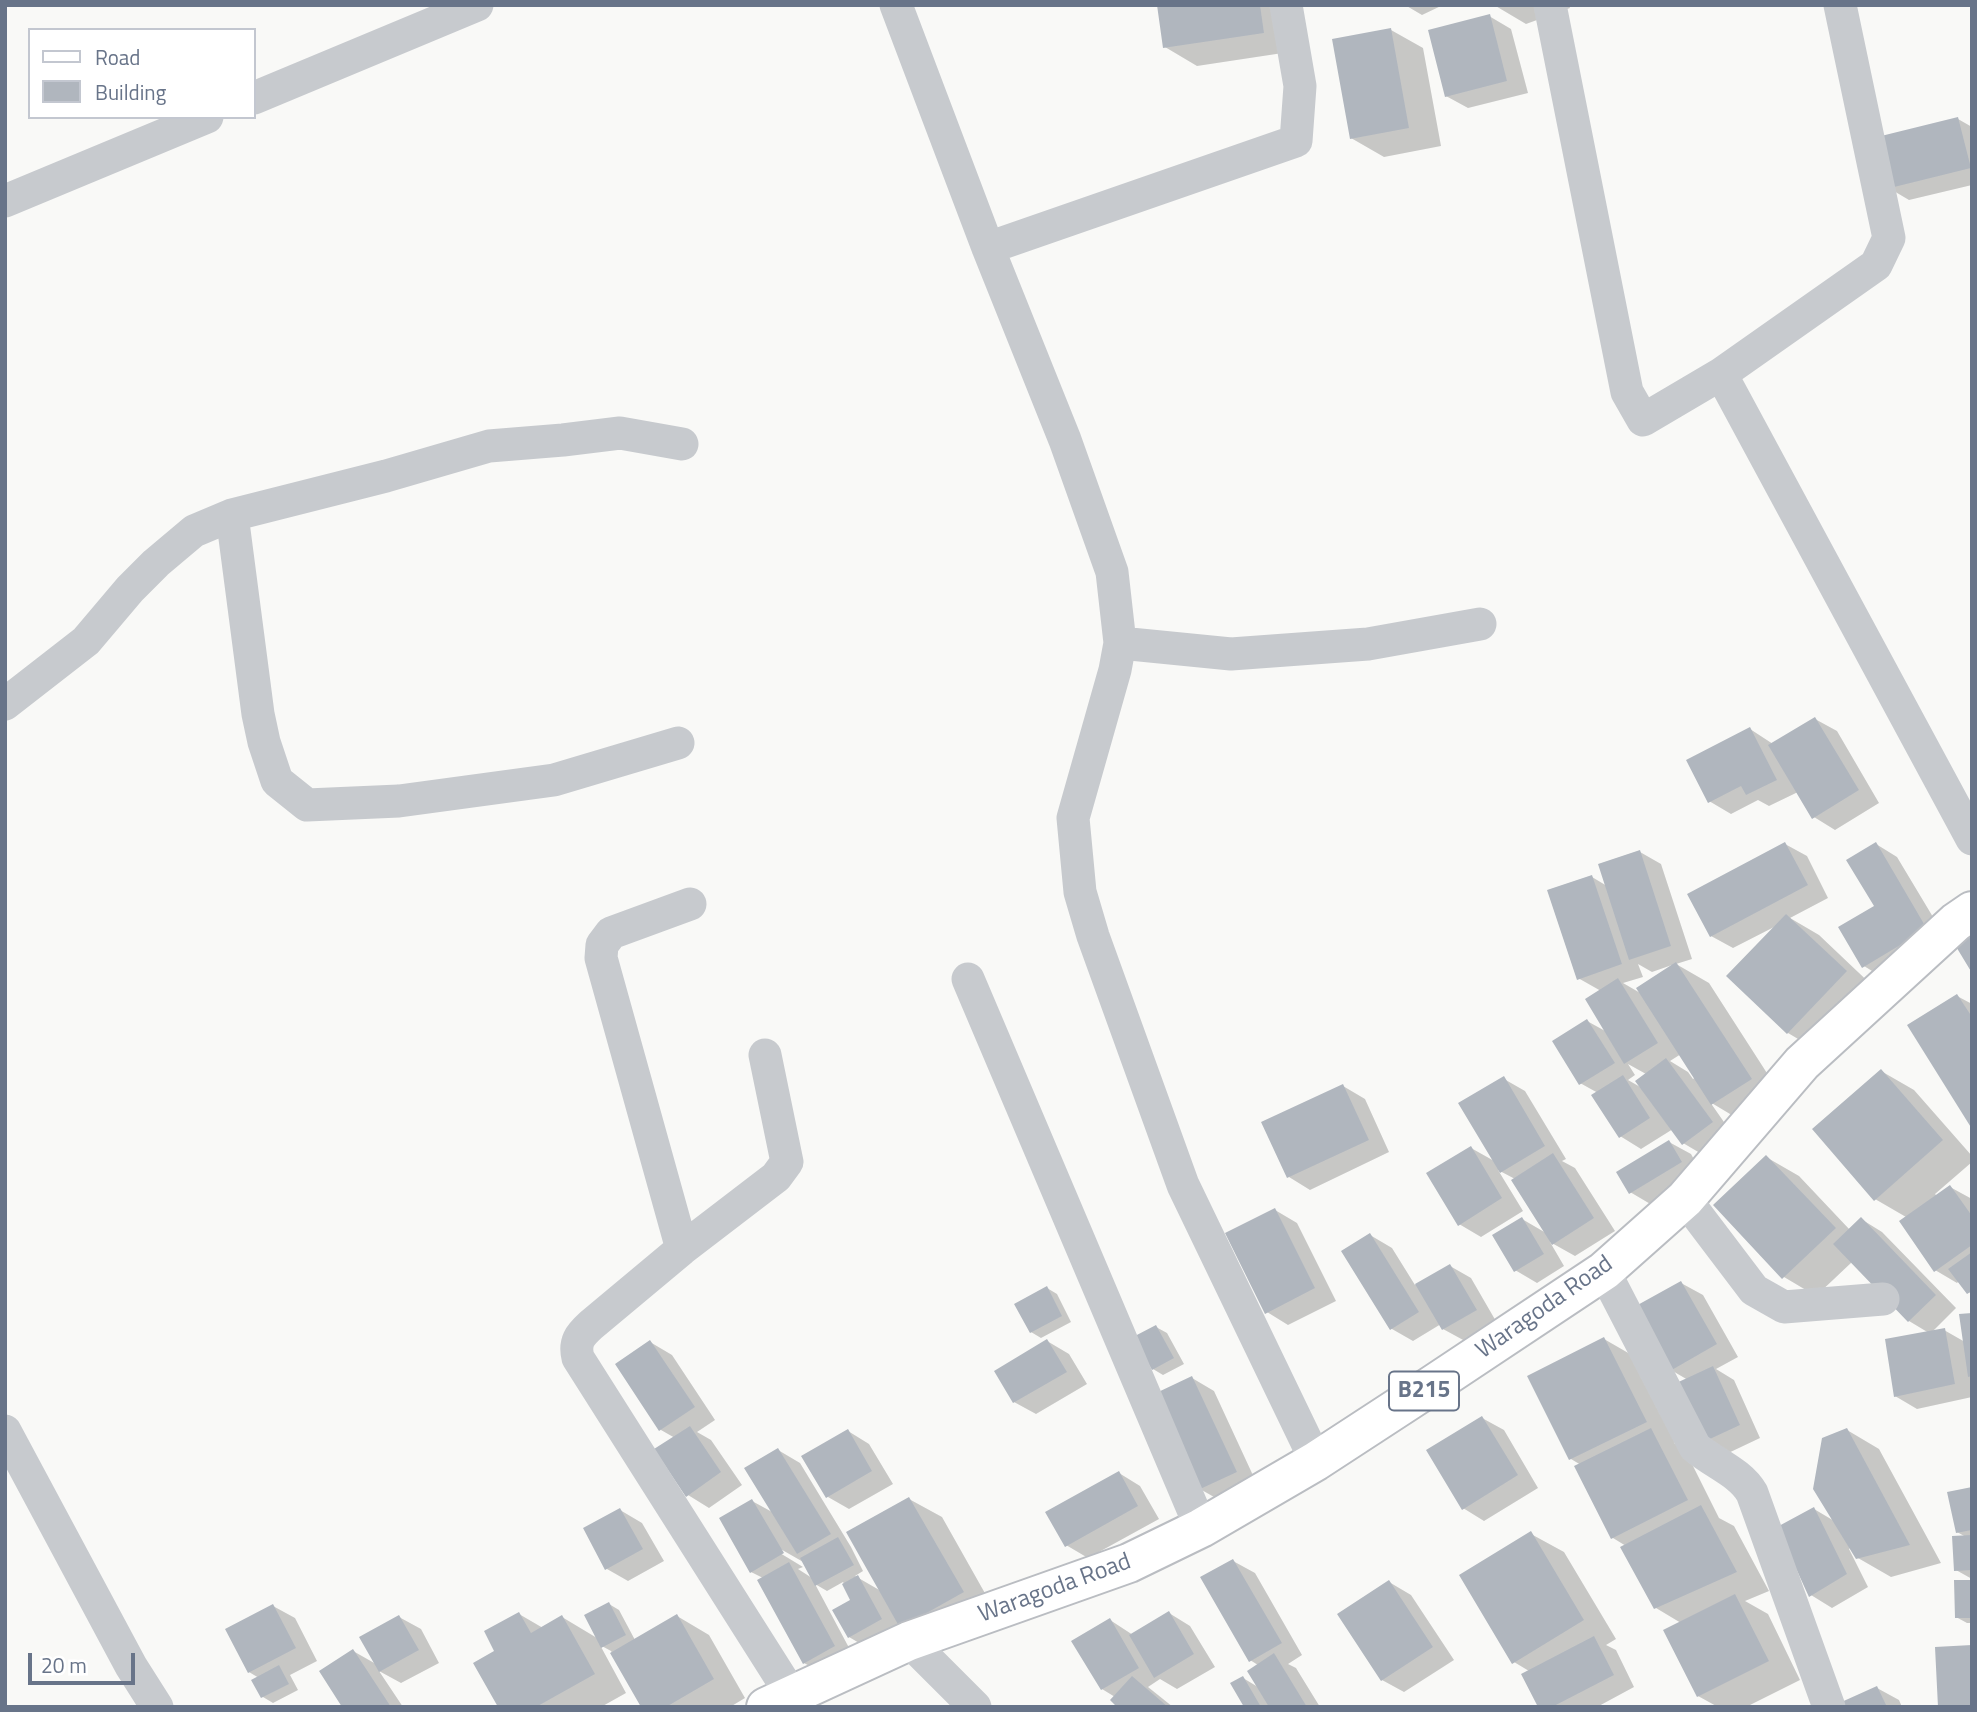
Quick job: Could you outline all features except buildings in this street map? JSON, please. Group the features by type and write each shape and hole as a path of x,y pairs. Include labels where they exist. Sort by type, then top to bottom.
{"main road":[{"name":"Waragoda Road","path":"778,1700 909,1640 1129,1563 1201,1528 1316,1461 1604,1271 1685,1199 1802,1063 1956,922 1972,911"}],"street":[{"path":"256,97 477,5"},
{"path":"897,5 988,248 1065,440 1112,572 1120,643 1115,670 1073,818 1080,892 1093,936 1183,1185 1316,1461"},
{"path":"988,248 1296,141 1300,86 1286,5"},
{"path":"1550,5 1627,392 1643,420 1721,374 1876,265 1889,238 1840,5"},
{"path":"5,201 202,119"},
{"path":"1721,374 1972,839"},
{"path":"5,704 86,641 130,589 194,531 232,516 489,446 620,433 682,444"},
{"path":"232,516 264,742 277,781 307,805 399,801 554,780 678,743"},
{"path":"1120,643 1231,654 1368,644 1480,624"},
{"path":"682,1249 601,958 602,945 611,933 690,904"},
{"path":"968,979 1201,1528"},
{"path":"765,1055 787,1162 776,1177 682,1249 581,1334 575,1348 578,1358 778,1700"},
{"path":"1685,1199 1754,1290 1784,1307 1883,1299"},
{"path":"1604,1271 1695,1447 1704,1456 1746,1482 1752,1493 1829,1707"},
{"path":"5,1431 131,1666 157,1707"},
{"path":"909,1640 975,1707"}]}
